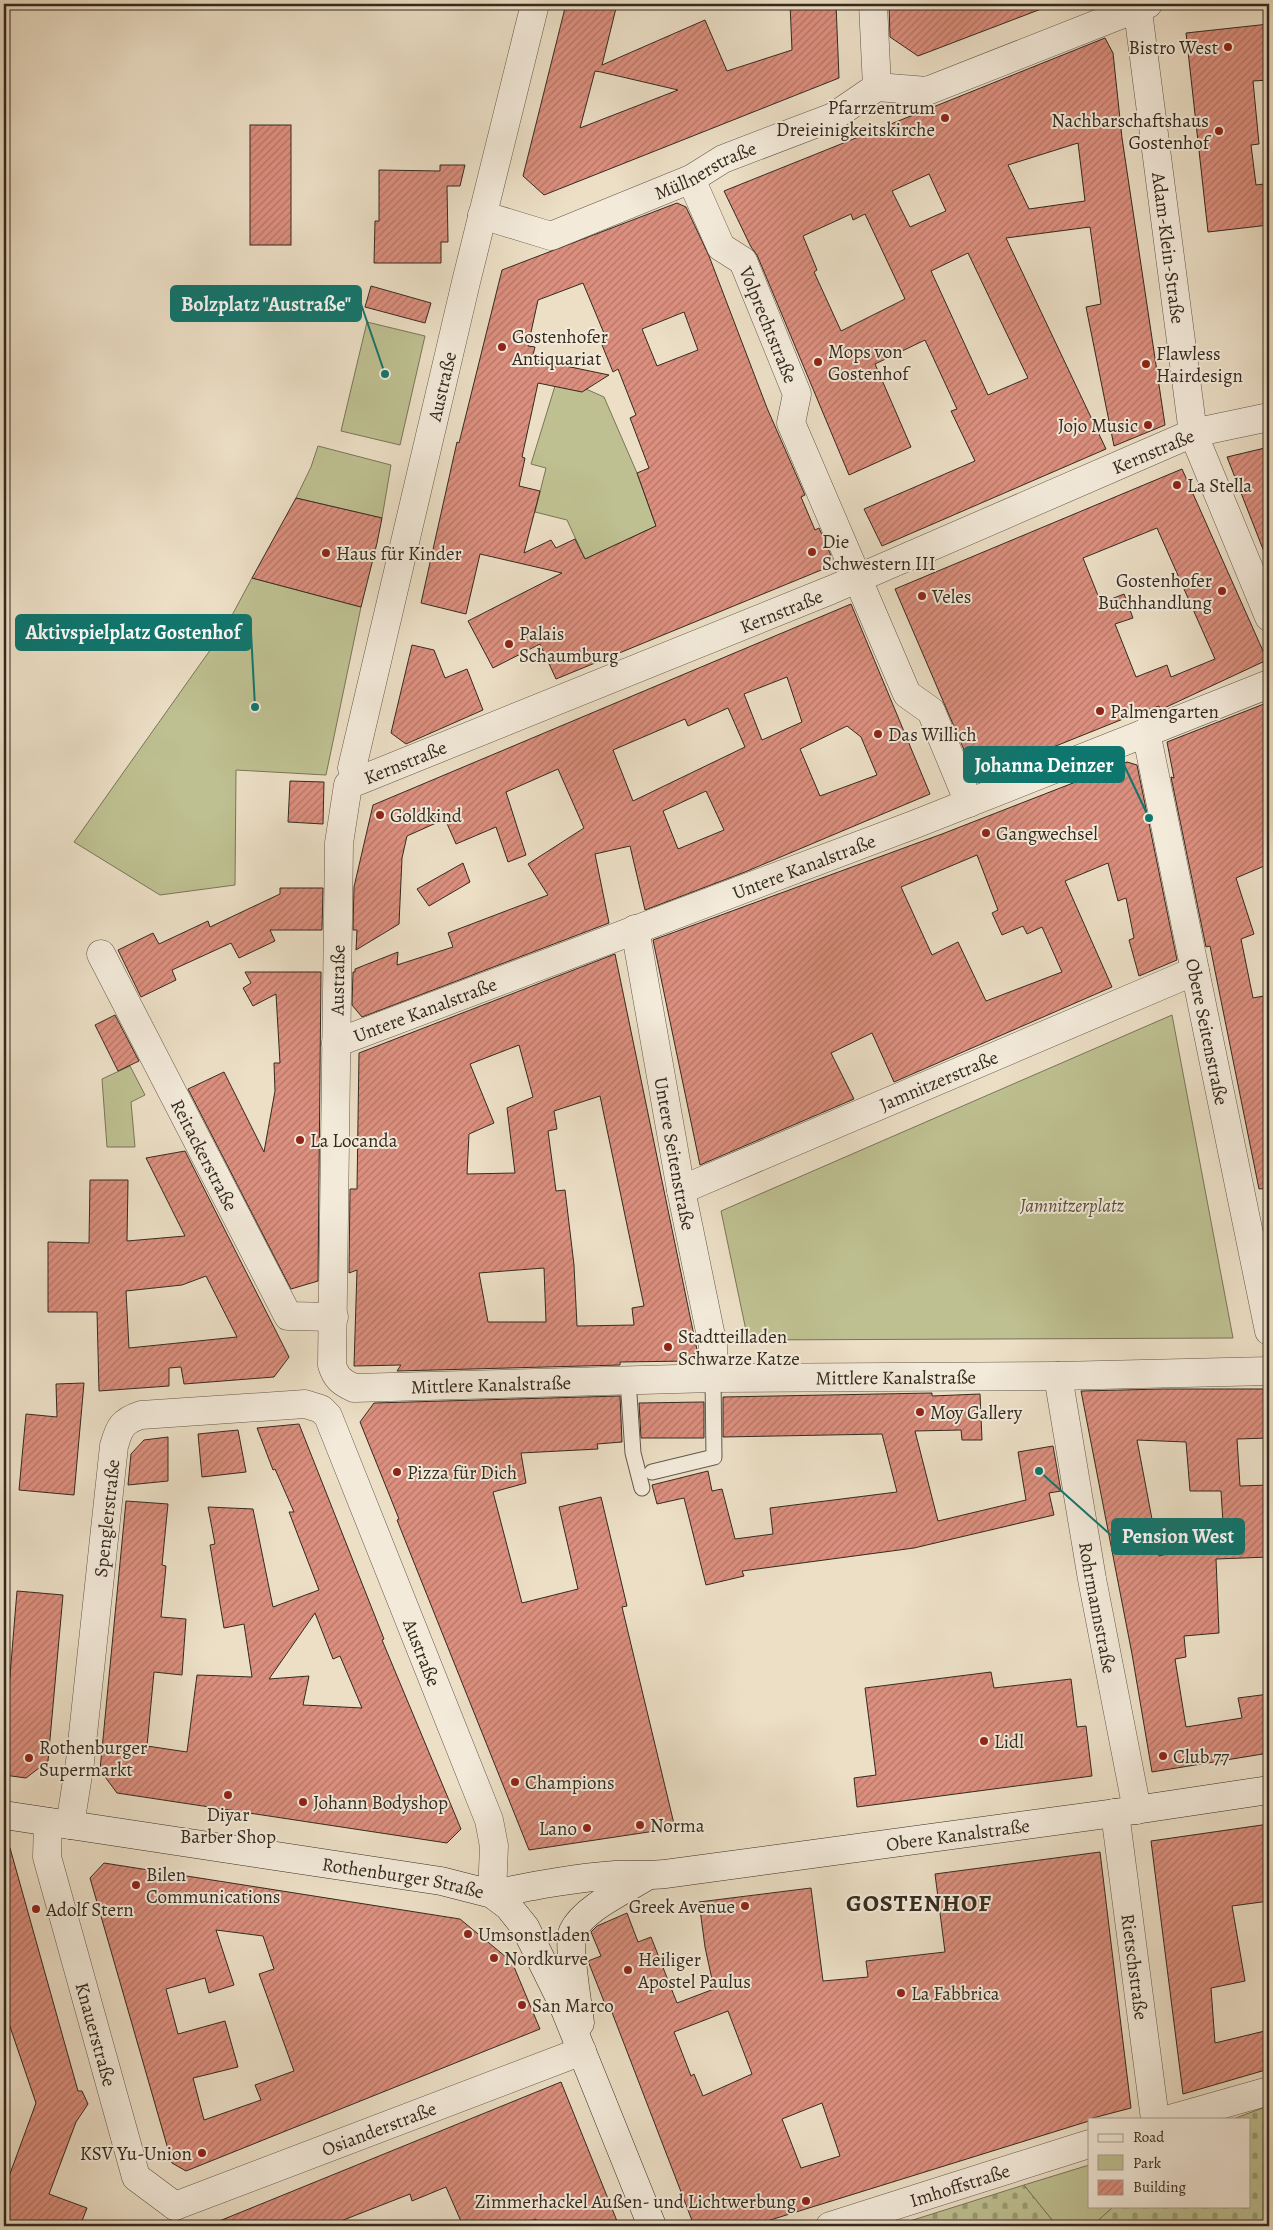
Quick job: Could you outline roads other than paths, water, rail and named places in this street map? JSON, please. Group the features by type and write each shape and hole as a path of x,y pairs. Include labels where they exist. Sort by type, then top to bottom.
{"street":[{"name":"Austraße","path":"342,1383 332,1365 339,843 350,776 482,215 535,4"},
{"path":"874,4 878,87 927,91 1141,5"},
{"name":"Adam-Klein-Straße","path":"1141,5 1193,433 1269,617"},
{"name":"Müllnerstraße","path":"482,215 551,236 691,179 723,159 833,117 878,87"},
{"name":"Volprechtstraße","path":"691,179 721,246 743,261 797,394 791,423 907,694 931,711 969,803"},
{"name":"Kernstraße","path":"350,776 857,580 1193,433 1269,417"},
{"name":"Untere Kanalstraße","path":"336,1043 969,803 1269,684"},
{"name":"Obere Seitenstraße","path":"1146,732 1269,1331"},
{"name":"Untere Seitenstraße","path":"635,929 681,1190 713,1346 713,1378"},
{"name":"Reitackerstraße","path":"102,954 288,1316 334,1317"},
{"name":"Jamnitzerstraße","path":"681,1190 1195,971"},
{"name":"Mittlere Kanalstraße","path":"342,1383 354,1388 713,1378 1058,1376 1269,1371"},
{"name":"Rohrmannstraße","path":"1058,1376 1092,1579 1126,1812"},
{"name":"Spenglerstraße","path":"59,1823 80,1762 114,1446 120,1425 129,1418 141,1415 305,1404 321,1409 328,1416"},
{"name":"Austraße","path":"328,1416 489,1820 493,1834 492,1894"},
{"name":"Obere Kanalstraße","path":"492,1894 551,1882 616,1875 647,1876 1126,1812 1269,1790"},
{"name":"Rietschstraße","path":"1126,1812 1156,2118"},
{"name":"Rothenburger Straße","path":"4,1815 441,1881 492,1894 508,1906 525,1928 546,1966 652,2226"},
{"name":"Knauerstraße","path":"59,1823 47,1857 136,2177 171,2216"},
{"name":"Obere Kanalstraße","path":"582,2051 572,1933 581,1919 647,1876"},
{"name":"Osianderstraße","path":"171,2216 582,2051"},
{"path":"1173,2118 1269,2090"},
{"name":"Imhoffstraße","path":"830,2226 1088,2144"}],"lane":[{"path":"652,1472 714,1457 713,1378"},
{"path":"628,1380 632,1453 642,1488"}],"place":[{"name":"Bistro West","path":"1228,47"},
{"name":"Pfarrzentrum Dreieinigkeitskirche","path":"945,118"},
{"name":"Nachbarschaftshaus Gostenhof","path":"1219,131"},
{"name":"Gostenhofer Antiquariat","path":"502,347"},
{"name":"Mops von Gostenhof","path":"818,362"},
{"name":"Flawless Hairdesign","path":"1146,364"},
{"name":"Bolzplatz \"Austraße\"","path":"385,374"},
{"name":"Jojo Music","path":"1148,425"},
{"name":"La Stella","path":"1177,485"},
{"name":"Die Schwestern III","path":"812,552"},
{"name":"Haus für Kinder","path":"326,553"},
{"name":"Gostenhofer Buchhandlung","path":"1222,591"},
{"name":"Veles","path":"922,596"},
{"name":"Palais Schaumburg","path":"509,644"},
{"name":"Aktivspielplatz Gostenhof","path":"255,707"},
{"name":"Palmengarten","path":"1100,711"},
{"name":"Das Willich","path":"878,734"},
{"name":"Goldkind","path":"380,815"},
{"name":"Johanna Deinzer","path":"1149,818"},
{"name":"Gangwechsel","path":"986,833"},
{"name":"La Locanda","path":"300,1140"},
{"name":"Stadtteilladen Schwarze Katze","path":"668,1347"},
{"name":"Moy Gallery","path":"920,1412"},
{"name":"Pension West","path":"1039,1471"},
{"name":"Pizza für Dich","path":"397,1472"},
{"name":"Lidl","path":"984,1741"},
{"name":"Club 77","path":"1163,1756"},
{"name":"Rothenburger Supermarkt","path":"29,1758"},
{"name":"Champions","path":"515,1782"},
{"name":"Diyar Barber Shop","path":"228,1795"},
{"name":"Johann Bodyshop","path":"303,1802"},
{"name":"Norma","path":"640,1825"},
{"name":"Lano","path":"587,1828"},
{"name":"Bilen Communications","path":"136,1885"},
{"name":"Greek Avenue","path":"745,1906"},
{"name":"Adolf Stern","path":"36,1909"},
{"name":"Umsonstladen","path":"468,1934"},
{"name":"Nordkurve","path":"494,1958"},
{"name":"Heiliger Apostel Paulus","path":"628,1970"},
{"name":"La Fabbrica","path":"901,1993"},
{"name":"San Marco","path":"522,2005"},
{"name":"KSV Yu-Union","path":"202,2153"},
{"name":"Zimmerhackel Außen- und Lichtwerbung","path":"806,2201"}],"district":[{"name":"GOSTENHOF","path":"919,1903"}],"park label":[{"name":"Jamnitzerplatz","path":"1072,1205"}]}
